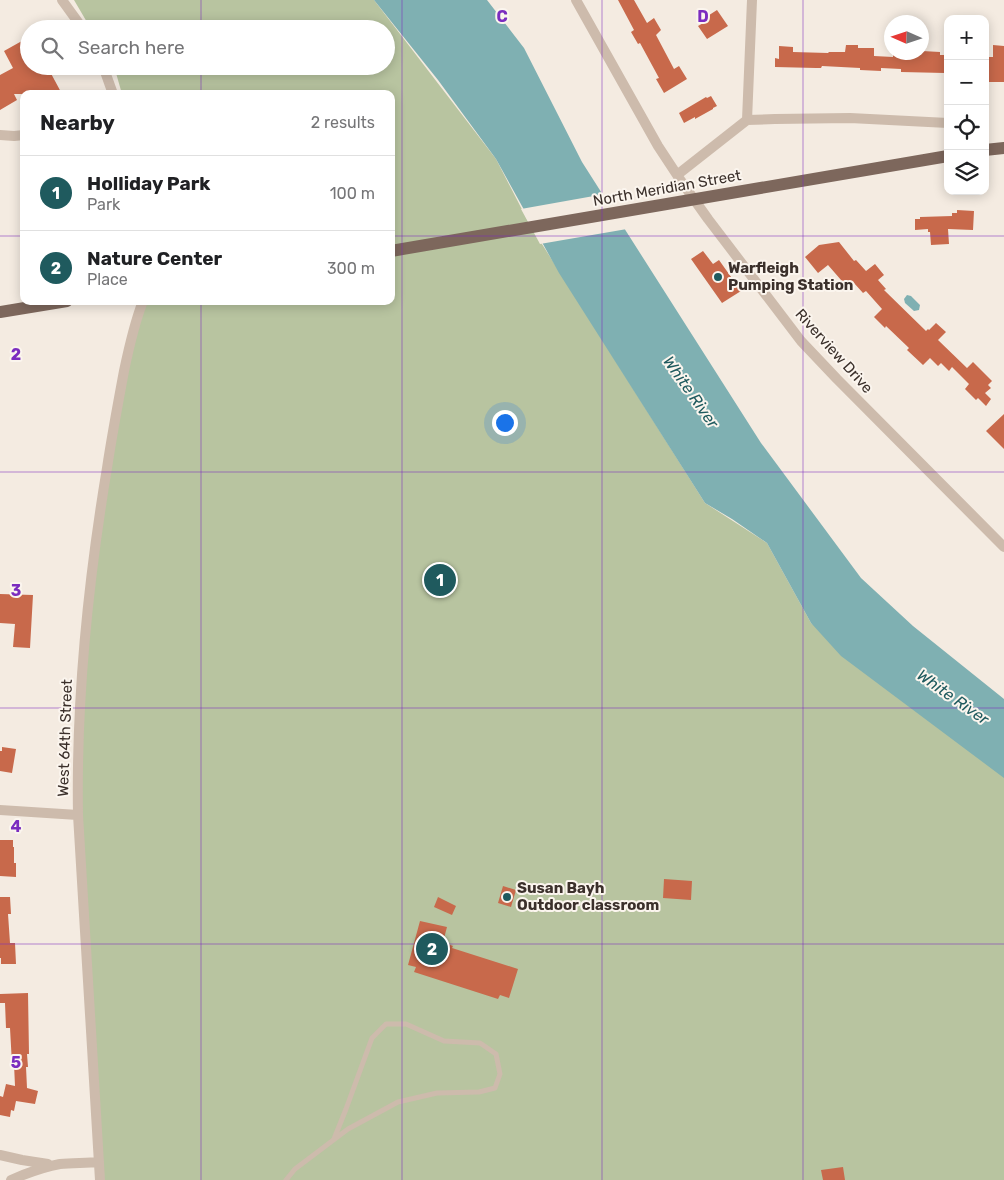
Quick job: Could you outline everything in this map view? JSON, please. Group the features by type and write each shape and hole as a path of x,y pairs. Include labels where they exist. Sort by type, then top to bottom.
{"main road":[{"path":"989,150 1004,148"},
{"name":"North Meridian Street","path":"395,250 944,157"},
{"path":"0,312 43,305"}],"street":[{"path":"62,0 76,20"},
{"name":"Riverview Drive","path":"576,0 654,139 677,174 700,208 801,341 1004,547"},
{"path":"752,0 748,120 841,118 944,123"},
{"path":"106,75 112,90"},
{"name":"North Meridian Street","path":"677,174 748,120"},
{"path":"0,136 20,135"},
{"name":"West 64th Street","path":"100,1180 78,814 78,737 86,618 95,544 117,407 134,324 141,305"},
{"path":"0,810 78,814"},
{"path":"0,1155 40,1164 99,1162"},
{"path":"11,1180 42,1168 61,1164"}],"lane":[{"path":"286,1180 295,1169 334,1140 348,1129 398,1102 437,1093 479,1092 495,1088 500,1074 496,1054 480,1043 444,1041 406,1024 386,1024 372,1038 334,1140"}],"green space":[{"path":"74,0 374,0 389,20 86,20"},
{"path":"395,27 496,159 530,225 705,503 767,543 811,623 1004,776 1004,1180 100,1180 78,815 86,618 117,407 143,305 395,305 395,90 121,90 117,75 395,75"}],"water":[{"name":"White River","path":"374,0 487,0 524,48 582,162 761,443 861,578 913,626 1004,699 1004,778 841,656 811,623 767,543 705,503 559,273 496,159 438,80 395,26 395,20 390,20"},
{"path":"907,295 911,296 920,305 919,310 914,311 905,303 904,299"}],"pier":[{"path":"605,194 627,229 540,244 521,209"}],"building":[{"path":"618,0 634,0 647,23 654,18 661,30 656,35 674,69 679,66 687,79 664,93 656,79 659,78 640,43 638,44 631,32 634,30"},
{"path":"717,10 728,26 707,39 698,26 705,22 703,19"},
{"path":"20,42 20,75 52,75 60,90 20,90 20,94 14,94 17,100 0,110 0,75 13,68 4,51"},
{"path":"846,45 858,45 858,48 874,48 874,56 884,57 884,60 929,60 929,51 940,52 940,55 944,55 944,73 901,72 901,69 881,68 881,71 822,66 821,68 775,67 775,58 779,59 779,46 793,47 793,52 845,52"},
{"path":"993,45 1004,46 1004,82 989,82 989,57 993,57"},
{"path":"711,96 717,106 684,123 679,113"},
{"path":"957,210 974,211 973,230 948,229 949,244 931,245 928,229 915,230 915,219 920,219 920,217 952,216 952,213 957,213"},
{"path":"839,242 854,261 856,260 866,271 875,264 884,275 878,280 886,289 884,290 926,331 936,323 946,332 938,340 967,368 973,362 992,381 988,385 991,388 985,393 991,399 986,406 978,398 976,400 965,389 969,384 952,367 949,371 941,363 938,366 930,358 923,365 907,350 909,348 874,317 882,309 866,291 863,293 854,283 848,288 828,265 818,273 805,257 819,245"},
{"name":"Warfleigh Pumping Station","path":"703,251 713,264 719,260 741,291 722,303 691,259"},
{"path":"1004,414 1004,449 986,431"},
{"path":"0,594 33,595 30,648 13,647 15,624 0,623"},
{"path":"2,747 16,749 12,773 0,771 0,751 2,751"},
{"path":"0,840 13,840 16,877 0,876"},
{"path":"664,879 692,881 691,900 663,898"},
{"name":"Susan Bayh Outdoor classroom","path":"503,886 516,890 511,907 498,903"},
{"path":"0,897 10,897 11,914 8,914 10,943 15,943 16,964 1,964"},
{"path":"438,897 456,906 452,915 434,907"},
{"path":"420,921 447,927 443,942 453,946 452,948 518,969 509,998 500,995 498,999 414,972 416,967 408,965"},
{"path":"28,993 29,1054 27,1054 28,1067 26,1067 27,1088 38,1091 35,1104 16,1101 14,1111 11,1110 10,1117 0,1115 0,1096 3,1097 6,1084 15,1086 10,1028 6,1028 5,1003 0,1003 0,994"},
{"path":"843,1167 845,1180 823,1180 821,1170"}],"place":[{"name":"Warfleigh Pumping Station","path":"718,277"},
{"name":"Holliday Park","path":"440,580"},
{"name":"Susan Bayh Outdoor classroom","path":"507,897"},
{"name":"Nature Center","path":"432,949"}]}
